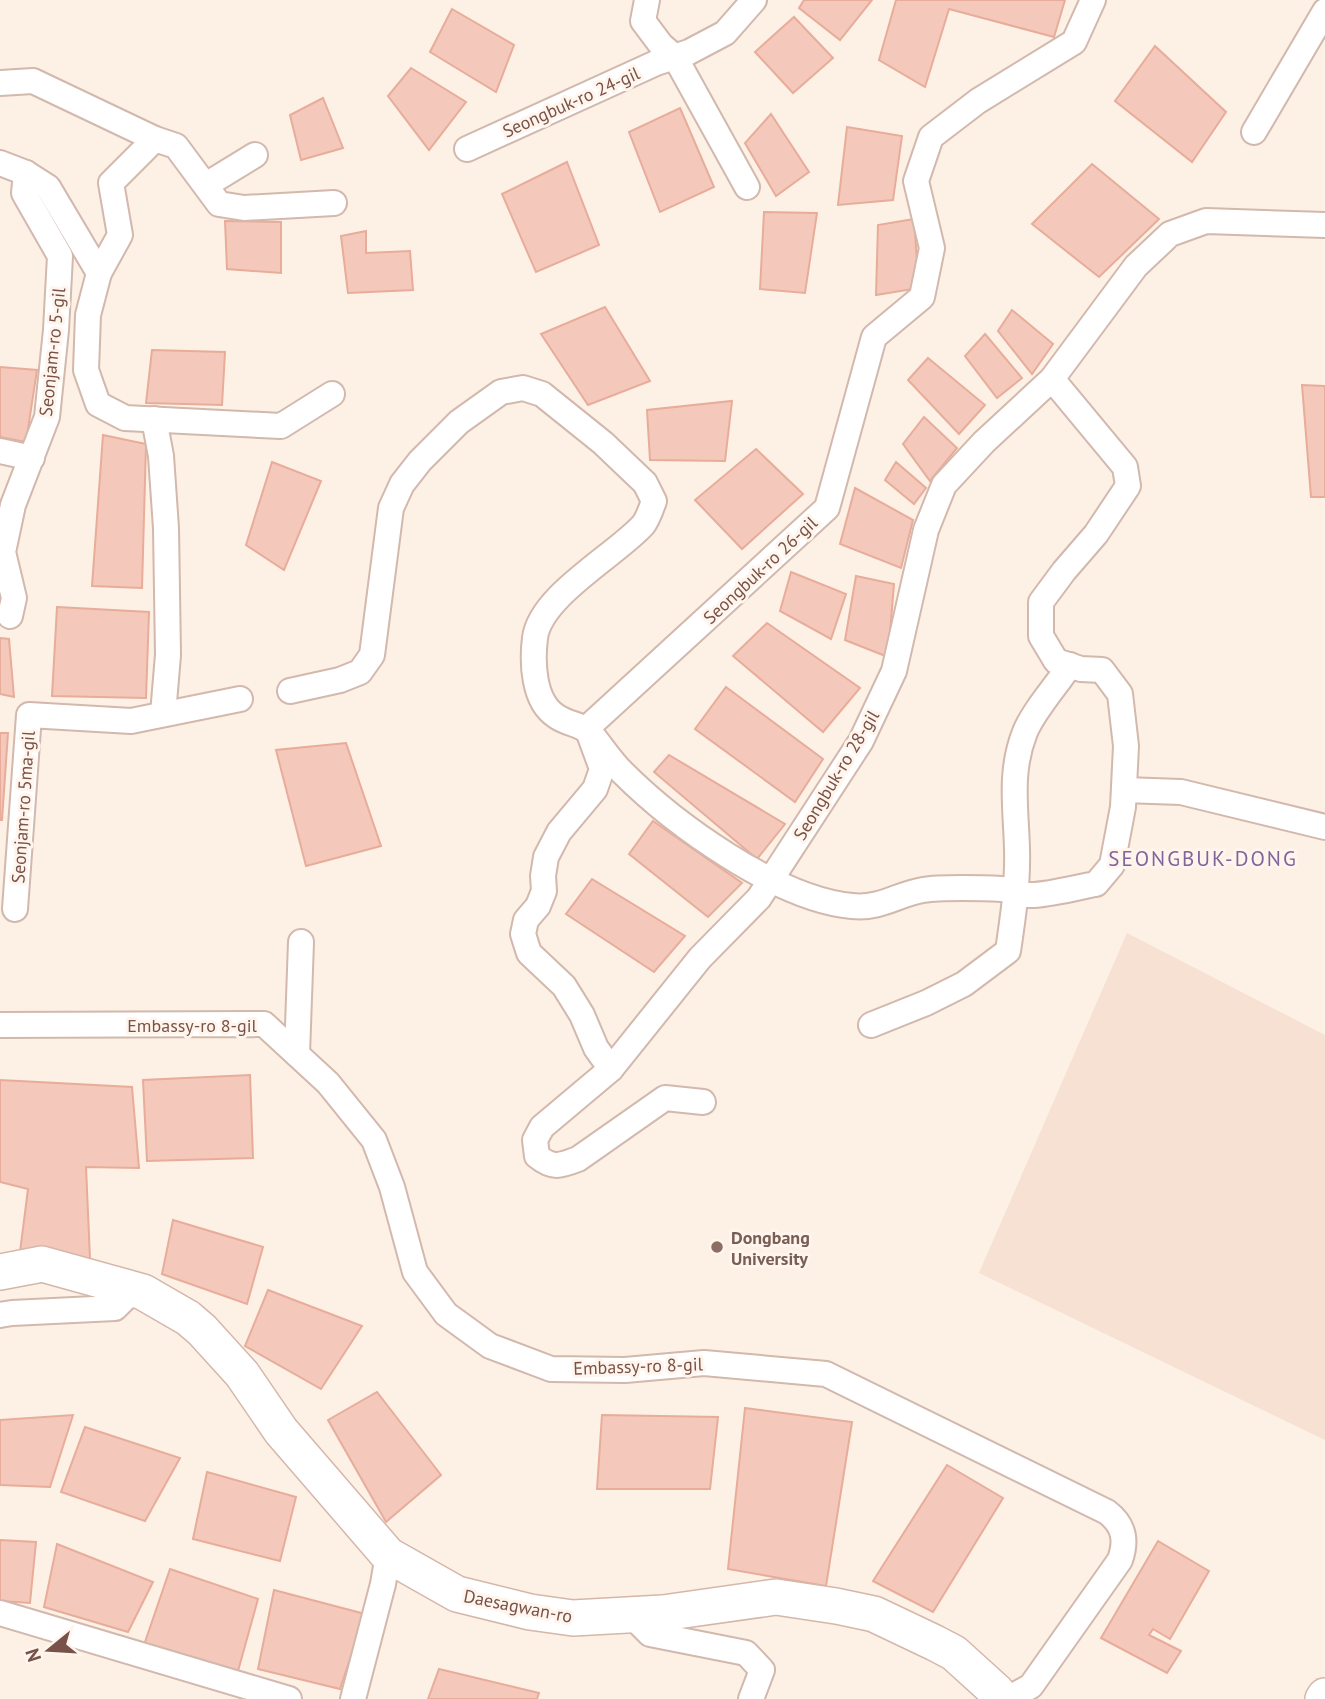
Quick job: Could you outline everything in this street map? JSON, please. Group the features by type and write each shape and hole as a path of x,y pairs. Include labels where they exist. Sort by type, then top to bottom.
{"main road":[{"name":"Daesagwan-ro","path":"0,1272 42,1264 144,1292 177,1312 202,1330 242,1374 306,1462 388,1555 457,1594 530,1612 573,1618 663,1613 776,1597 874,1614 954,1653 997,1692 999,1699"}],"street":[{"path":"647,0 643,22 661,45 675,57 747,187"},
{"name":"Seongbuk-ro 24-gil","path":"467,149 656,63 689,52 725,33 754,0"},
{"name":"Seongbuk-ro 26-gil","path":"587,729 827,508 874,337 922,298 932,248 916,181 932,137 978,101 1074,42 1093,0"},
{"path":"1254,132 1325,11"},
{"path":"0,83 33,81 155,139 176,146 219,204 244,208 334,203"},
{"path":"155,139 111,183 120,235 99,273 88,315 86,370 98,404 125,418 281,426 332,394"},
{"path":"206,185 255,155"},
{"path":"0,163 26,173 48,187 99,273"},
{"name":"Seonjam-ro 5-gil","path":"10,616 14,598 3,552 13,505 47,417 60,256 24,193 26,173"},
{"name":"Seongbuk-ro 28-gil","path":"703,1102 665,1098 578,1159 563,1165 548,1165 537,1156 535,1140 542,1127 611,1069 700,958 759,898 861,741 894,671 926,530 944,485 984,442 1052,379 1136,266 1170,234 1206,221 1325,225"},
{"path":"290,691 340,680 360,672 372,655 391,508 402,484 420,461 459,422 501,392 523,388 542,394 603,443 645,483 654,501 645,524 560,596 543,616 535,634 535,671 545,706 556,717 587,729 620,770 645,793 731,858 772,881 811,896 852,906 885,904 923,890 1003,889 1028,895 1096,884 1112,865 1123,807 1126,747 1120,694 1102,670 1056,661 1041,636 1041,602 1096,534 1128,486 1125,467 1052,379"},
{"path":"153,419 161,456 166,528 169,655 163,714"},
{"path":"0,451 32,458"},
{"path":"870,1025 926,1003 964,984 1008,951 1017,892 1013,800 1017,754 1026,729 1070,665"},
{"name":"Seonjam-ro 5ma-gil","path":"15,908 29,715 131,721 240,699"},
{"path":"587,729 602,769 595,789 559,832 546,857 544,891 538,906 526,920 523,934 529,953 564,986 582,1014 596,1048 611,1069"},
{"path":"1124,790 1181,792 1325,827"},
{"path":"297,1054 301,942"},
{"name":"Embassy-ro 8-gil","path":"0,1025 264,1024 328,1083 374,1140 392,1187 415,1272 446,1314 490,1346 551,1369 625,1370 704,1363 826,1374 1118,1520 1125,1537 1120,1560 1031,1686 1008,1699"},
{"path":"0,1315 12,1312 115,1308 134,1289"},
{"path":"353,1699 388,1555"},
{"path":"0,1614 289,1699"},
{"path":"631,1615 650,1634 746,1653 762,1670 751,1699"}],"shaded area":[{"path":"1127,933 1325,1035 1325,1440 979,1273"}],"building":[{"path":"804,0 872,0 840,40 799,8"},
{"path":"896,0 1065,0 1054,37 949,9 925,87 879,60"},
{"path":"452,9 514,45 496,92 430,52"},
{"path":"794,17 833,58 793,93 755,52"},
{"path":"1155,46 1226,112 1192,162 1115,101"},
{"path":"411,68 466,102 429,150 388,96"},
{"path":"323,98 343,148 301,160 290,115"},
{"path":"680,108 714,187 660,212 629,132"},
{"path":"771,114 809,172 776,196 745,143"},
{"path":"847,127 902,136 893,200 838,205"},
{"path":"567,162 599,245 536,272 502,194"},
{"path":"1092,164 1159,219 1099,277 1032,224"},
{"path":"764,212 817,213 805,293 760,289"},
{"path":"914,219 919,288 876,295 878,225"},
{"path":"225,221 281,222 281,273 227,269"},
{"path":"366,231 366,253 410,251 413,290 348,293 341,236"},
{"path":"605,307 650,381 588,405 541,334"},
{"path":"1012,310 1053,344 1032,374 998,331"},
{"path":"985,334 1022,378 997,398 965,356"},
{"path":"152,350 225,352 222,405 146,403"},
{"path":"928,358 985,405 959,434 908,380"},
{"path":"0,367 37,370 26,442 0,437"},
{"path":"1302,385 1325,386 1325,497 1311,497"},
{"path":"732,401 725,461 650,460 647,410"},
{"path":"924,417 957,448 930,481 903,444"},
{"path":"103,435 146,444 142,588 92,586"},
{"path":"756,449 803,494 742,549 695,500"},
{"path":"272,462 321,481 284,570 246,545"},
{"path":"896,462 926,488 914,504 885,480"},
{"path":"855,488 913,520 901,568 840,544"},
{"path":"791,572 846,594 831,639 780,611"},
{"path":"856,576 894,584 888,657 845,640"},
{"path":"57,607 149,612 146,698 52,696"},
{"path":"767,623 860,688 823,732 733,656"},
{"path":"0,638 9,639 14,697 0,694"},
{"path":"726,687 823,759 795,802 695,729"},
{"path":"0,733 8,733 2,820 0,820"},
{"path":"346,743 381,846 306,866 276,750"},
{"path":"669,755 785,824 757,859 654,772"},
{"path":"653,821 742,883 708,917 629,854"},
{"path":"592,879 685,936 654,972 566,914"},
{"path":"250,1075 253,1158 147,1161 143,1080"},
{"path":"0,1080 132,1087 139,1168 86,1167 90,1259 20,1252 28,1189 0,1182"},
{"path":"173,1220 263,1247 247,1304 162,1274"},
{"path":"268,1290 362,1326 321,1389 245,1346"},
{"path":"377,1392 441,1475 386,1522 328,1420"},
{"path":"745,1408 852,1422 826,1586 728,1569"},
{"path":"73,1415 50,1487 0,1485 0,1420"},
{"path":"602,1415 718,1417 710,1489 597,1489"},
{"path":"85,1427 180,1458 145,1521 61,1492"},
{"path":"947,1465 1003,1498 933,1612 873,1581"},
{"path":"207,1472 296,1497 280,1561 193,1539"},
{"path":"0,1540 36,1542 30,1603 0,1601"},
{"path":"1158,1541 1209,1571 1170,1639 1153,1629 1149,1635 1181,1651 1167,1673 1101,1638"},
{"path":"57,1544 153,1582 128,1632 44,1607"},
{"path":"170,1569 258,1599 238,1671 144,1645"},
{"path":"274,1590 365,1614 340,1689 258,1669"},
{"path":"439,1669 539,1693 537,1699 428,1699"}],"place":[{"name":"Dongbang University","path":"717,1247"}],"district":[{"name":"SEONGBUK-DONG","path":"1203,858"}]}
